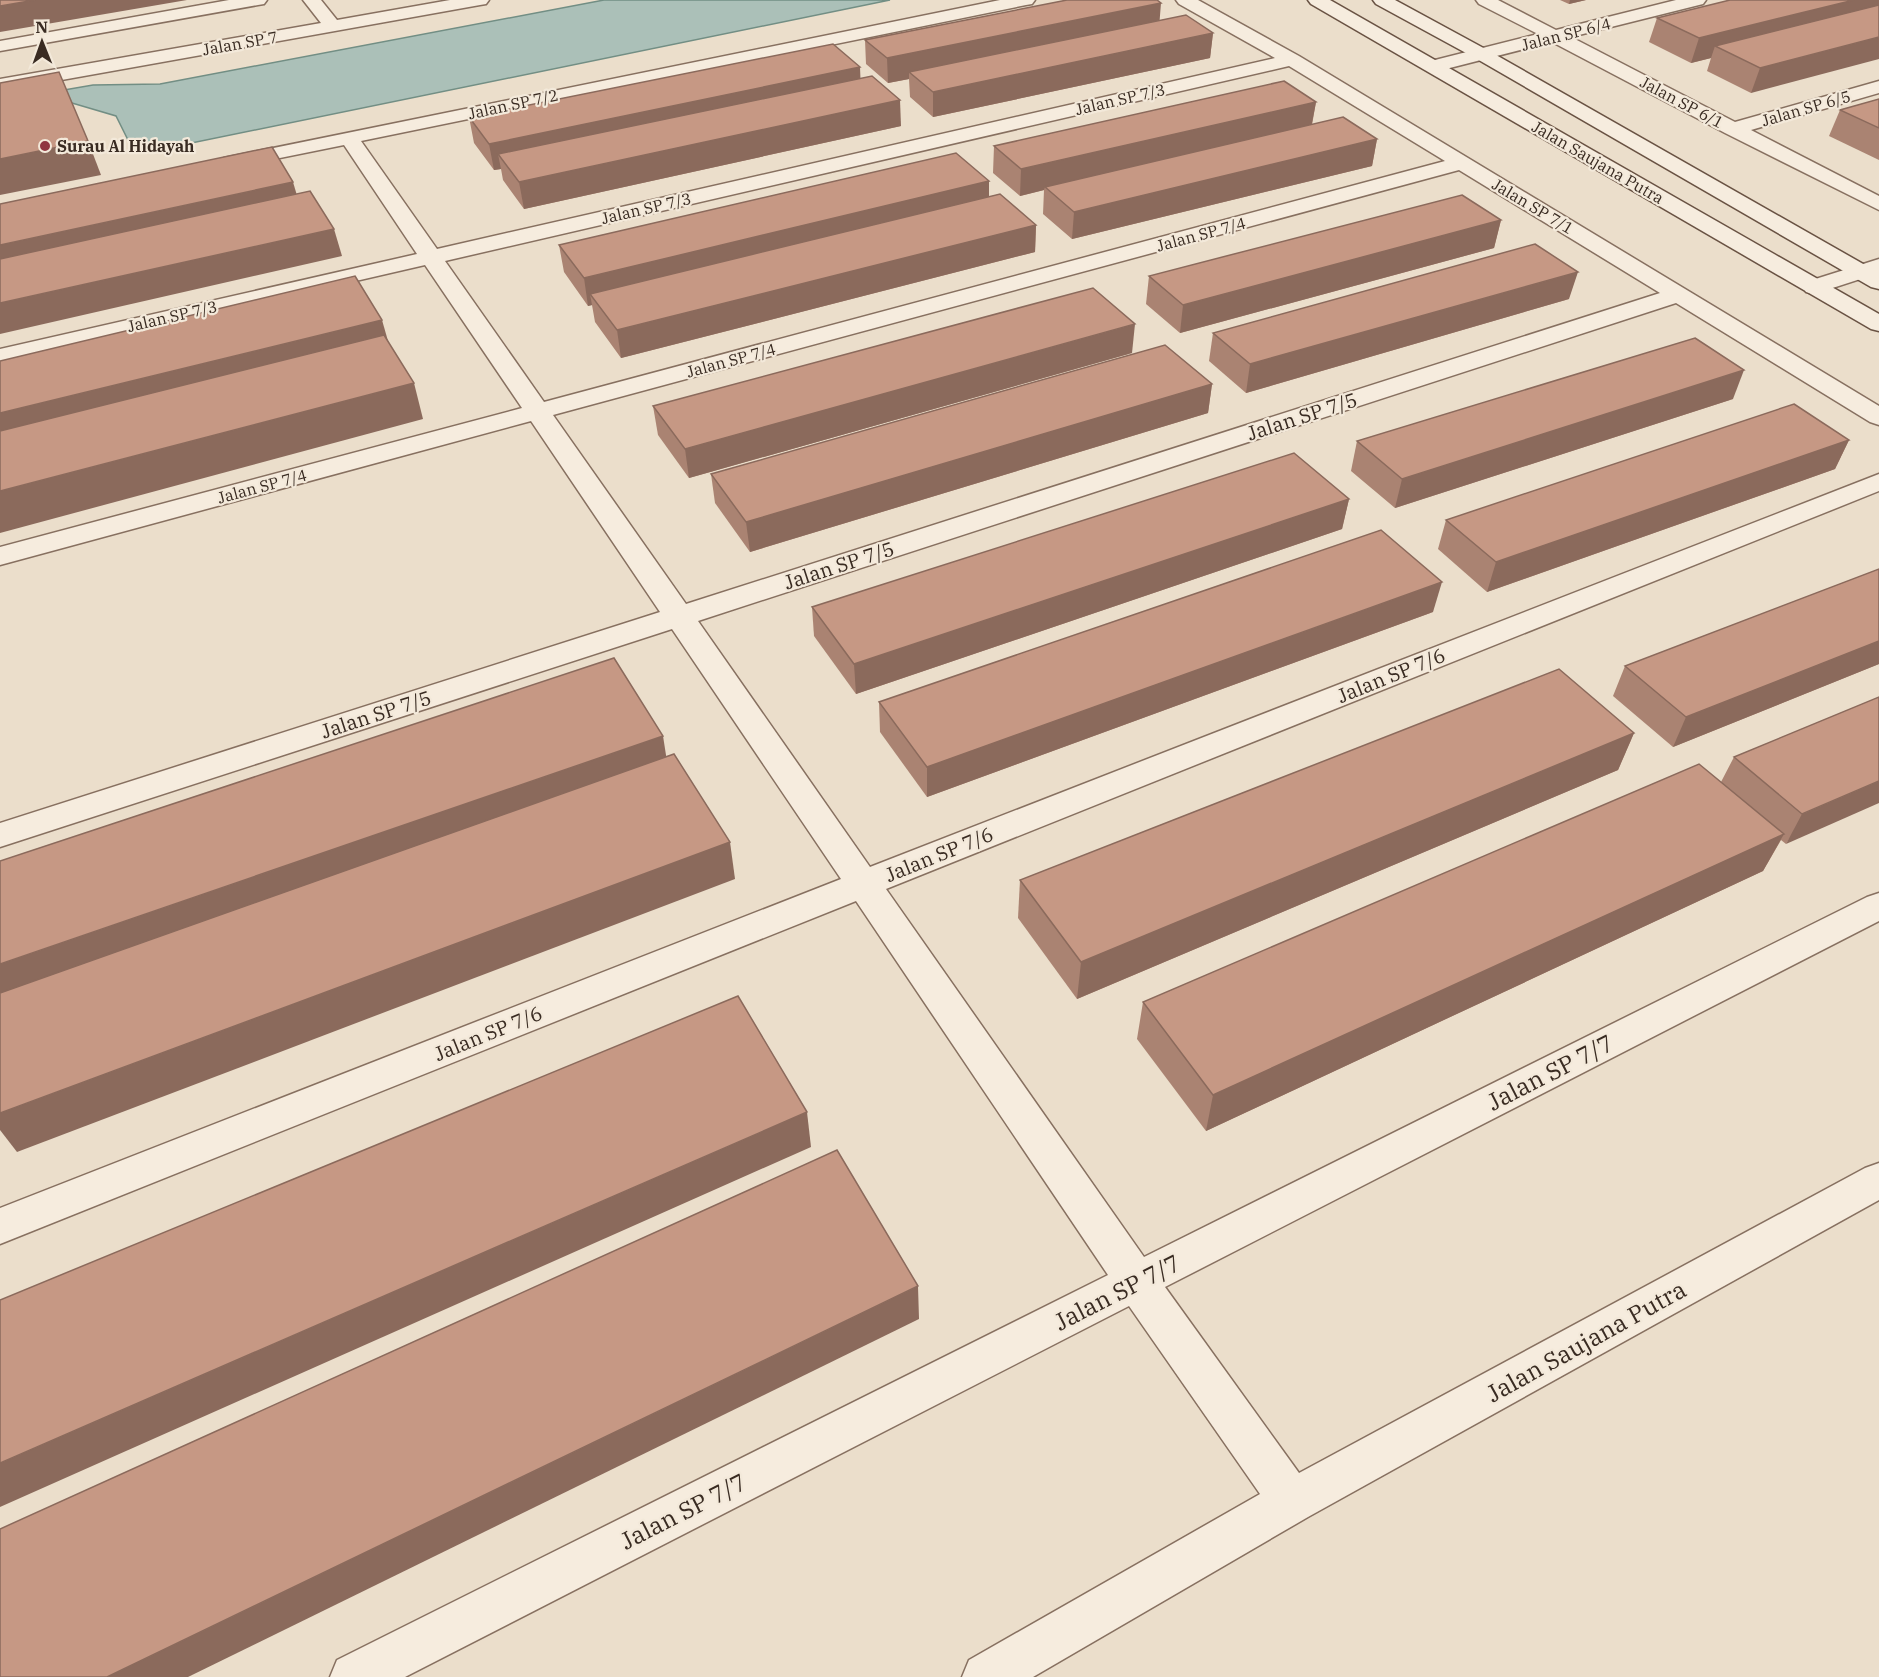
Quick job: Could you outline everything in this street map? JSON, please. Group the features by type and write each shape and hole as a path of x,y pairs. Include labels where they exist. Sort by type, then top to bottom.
{"street":[{"path":"0,46 258,0"},
{"path":"312,0 333,27"},
{"name":"Jalan SP 7","path":"0,85 480,0"},
{"name":"Jalan SP 7/2","path":"210,166 1026,0"},
{"name":"Jalan SP 7/1","path":"1185,0 1292,60 1879,417"},
{"name":"Jalan Saujana Putra","path":"1317,0 1879,324"},
{"name":"Jalan Saujana Putra","path":"1382,0 1873,274"},
{"name":"Jalan SP 6/1","path":"1485,0 1879,204"},
{"name":"Jalan SP 6/4","path":"1434,66 1697,0"},
{"name":"Jalan SP 7/3","path":"0,356 1292,60"},
{"name":"Jalan SP 6/5","path":"1732,129 1879,87"},
{"path":"350,138 1137,1282 1292,1501"},
{"name":"Jalan SP 7/4","path":"0,556 1462,163"},
{"path":"1814,287 1873,274"},
{"name":"Jalan SP 7/5","path":"0,835 1678,295"},
{"name":"Jalan SP 7/6","path":"0,1226 1879,482"},
{"name":"Jalan SP 7/7","path":"354,1677 1879,906"},
{"name":"Jalan Saujana Putra","path":"986,1677 1292,1501 1879,1180"}],"shaded area":[{"path":"604,0 890,0 167,148 132,148 116,116 72,103 0,101 93,85 160,84"}],"building":[{"path":"0,0 35,0 0,6"},
{"path":"1067,0 1157,0 1161,3 887,58 865,40"},
{"path":"1730,0 1854,0 1699,38 1657,18"},
{"path":"1879,5 1879,37 1760,68 1715,46"},
{"path":"1186,15 1213,33 933,92 909,72"},
{"path":"833,44 860,67 489,144 469,117"},
{"path":"59,72 88,141 0,159 0,83"},
{"path":"872,76 900,100 519,182 498,154"},
{"path":"1284,81 1316,102 1021,169 994,146"},
{"path":"1879,99 1879,128 1840,110"},
{"path":"1343,117 1377,139 1074,212 1045,187"},
{"path":"272,147 293,182 0,245 0,204"},
{"path":"956,153 989,181 584,278 559,245"},
{"path":"310,191 334,229 0,303 0,259"},
{"path":"1000,194 1036,225 617,330 590,294"},
{"path":"1462,195 1501,220 1183,305 1149,276"},
{"path":"1535,244 1578,272 1250,364 1213,333"},
{"path":"355,276 382,320 0,413 0,361"},
{"path":"1093,288 1135,324 685,449 653,406"},
{"path":"384,335 414,383 0,491 0,431"},
{"path":"1695,338 1744,370 1402,479 1357,441"},
{"path":"1165,345 1212,384 746,522 711,474"},
{"path":"1794,404 1849,440 1496,562 1446,520"},
{"path":"1294,453 1349,499 854,664 812,607"},
{"path":"1381,530 1442,582 927,767 879,702"},
{"path":"1879,569 1879,641 1686,717 1625,666"},
{"path":"614,658 663,736 0,964 0,861"},
{"path":"1559,669 1634,733 1081,962 1020,880"},
{"path":"1879,697 1879,781 1802,814 1734,757"},
{"path":"674,754 730,842 0,1113 0,993"},
{"path":"1699,764 1784,834 1213,1095 1143,1002"},
{"path":"738,996 807,1112 0,1463 0,1300"},
{"path":"837,1150 918,1286 107,1677 0,1677 0,1529"}],"place":[{"name":"Surau Al Hidayah","path":"45,146"}]}
